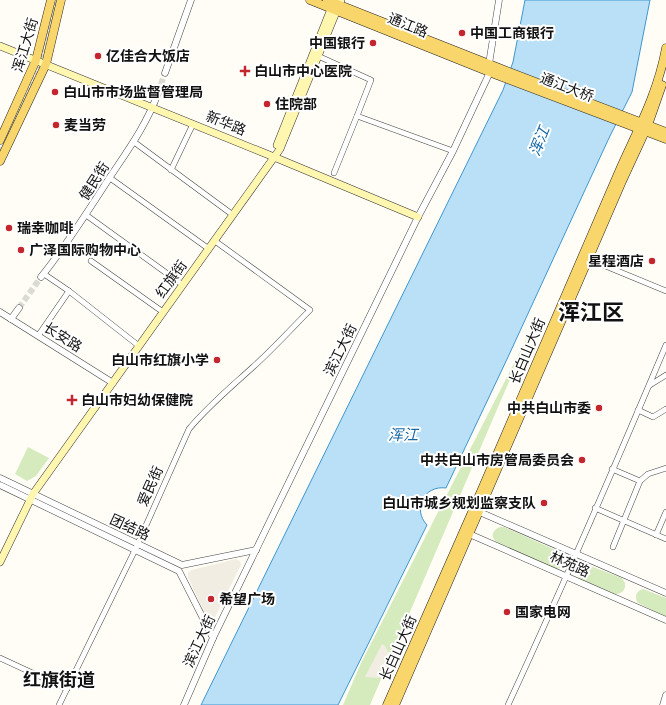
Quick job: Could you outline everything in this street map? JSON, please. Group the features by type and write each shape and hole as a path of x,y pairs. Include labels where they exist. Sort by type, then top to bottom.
{"main road":[{"name":"浑江大街","path":"0,140 36,60 51,0"},
{"name":"浑江大街","path":"0,161 46,64 60,0"},
{"name":"通江路","path":"310,0 335,4 494,70"},
{"name":"红旗街","path":"0,562 32,497 280,149 318,56 335,4"},
{"path":"274,157 276,148 335,4"},
{"name":"新华路","path":"0,46 153,107 418,217"},
{"name":"长白山大街","path":"644,127 666,48"},
{"name":"通江大桥","path":"494,70 644,127"},
{"name":"长白山大街","path":"387,705 476,511 586,258 631,145 644,127 658,100 666,71"},
{"path":"644,127 666,132"},
{"path":"644,127 666,139"},
{"name":"长白山大街","path":"395,705 466,533"}],"street":[{"path":"165,73 191,0"},
{"name":"滨江大街","path":"184,705 213,638 418,217 494,70 499,0"},
{"path":"318,56 370,80 334,173"},
{"name":"健民街","path":"42,276 86,216 134,142 153,107 158,93"},
{"path":"357,116 453,150"},
{"path":"171,170 193,124"},
{"path":"134,142 233,215"},
{"path":"110,178 208,250"},
{"path":"86,216 183,285"},
{"name":"爱民街","path":"59,705 136,547 189,429 198,418 310,310 215,241"},
{"path":"586,258 666,291"},
{"path":"92,261 163,312"},
{"path":"42,276 68,291 139,346"},
{"path":"38,336 68,291"},
{"path":"11,319 19,308"},
{"name":"长安路","path":"0,312 113,383"},
{"path":"508,705 577,554 595,508 666,346"},
{"path":"649,385 666,374"},
{"path":"638,410 654,417 666,409"},
{"path":"613,547 640,481 648,474 666,468"},
{"path":"612,469 640,481"},
{"name":"团结路","path":"0,478 32,497"},
{"name":"团结路","path":"0,484 32,497 136,547 179,571"},
{"path":"595,508 666,539"},
{"name":"林苑路","path":"476,511 666,594"},
{"path":"656,535 666,512"},
{"name":"林苑路","path":"466,533 666,620"},
{"name":"团结路","path":"136,547 182,565"},
{"path":"213,638 179,571 182,565 256,550"},
{"path":"0,658 67,689"},
{"path":"663,705 666,695"}],"green space":[{"path":"532,328 370,705 343,705 361,663"},
{"path":"28,447 49,458 36,476 27,481 15,474"},
{"path":"500,527 504,527 562,553 565,558 564,565 555,569 497,543 493,538 493,534 495,530"},
{"path":"585,564 622,578 625,583 624,590 615,594 581,580 578,575 578,570 580,566"},
{"path":"643,589 666,598 666,617 638,603 636,594"}],"shaded area":[{"name":"希望广场","path":"236,559 240,561 241,565 214,619 209,620 206,617 188,577 188,573 192,570"},
{"path":"382,644 385,646 390,655 391,663 389,669 385,674 378,678 365,677"}],"water":[{"name":"浑江","path":"525,0 650,0 632,92 609,138 446,488 432,490 426,494 423,499 421,512 427,525 338,705 201,705 503,90 513,62"}],"tunnel":[{"path":"0,151 41,63 56,0"},
{"path":"158,93 165,73"},
{"path":"19,308 41,277"}],"place":[{"name":"中国工商银行","path":"462,33"},
{"name":"中国银行","path":"373,43"},
{"name":"亿佳合大饭店","path":"98,56"},
{"name":"白山市中心医院","path":"245,71"},
{"name":"白山市市场监督管理局","path":"55,92"},
{"name":"住院部","path":"267,104"},
{"name":"麦当劳","path":"56,125"},
{"name":"瑞幸咖啡","path":"9,228"},
{"name":"广泽国际购物中心","path":"21,250"},
{"name":"星程酒店","path":"652,261"},
{"name":"白山市红旗小学","path":"217,360"},
{"name":"白山市妇幼保健院","path":"72,400"},
{"name":"中共白山市委","path":"599,408"},
{"name":"中共白山市房管局委员会","path":"582,460"},
{"name":"白山市城乡规划监察支队","path":"544,503"},
{"name":"希望广场","path":"211,599"},
{"name":"国家电网","path":"507,612"}],"district":[{"name":"浑江区","path":"591,311"},
{"name":"红旗街道","path":"59,679"}]}
